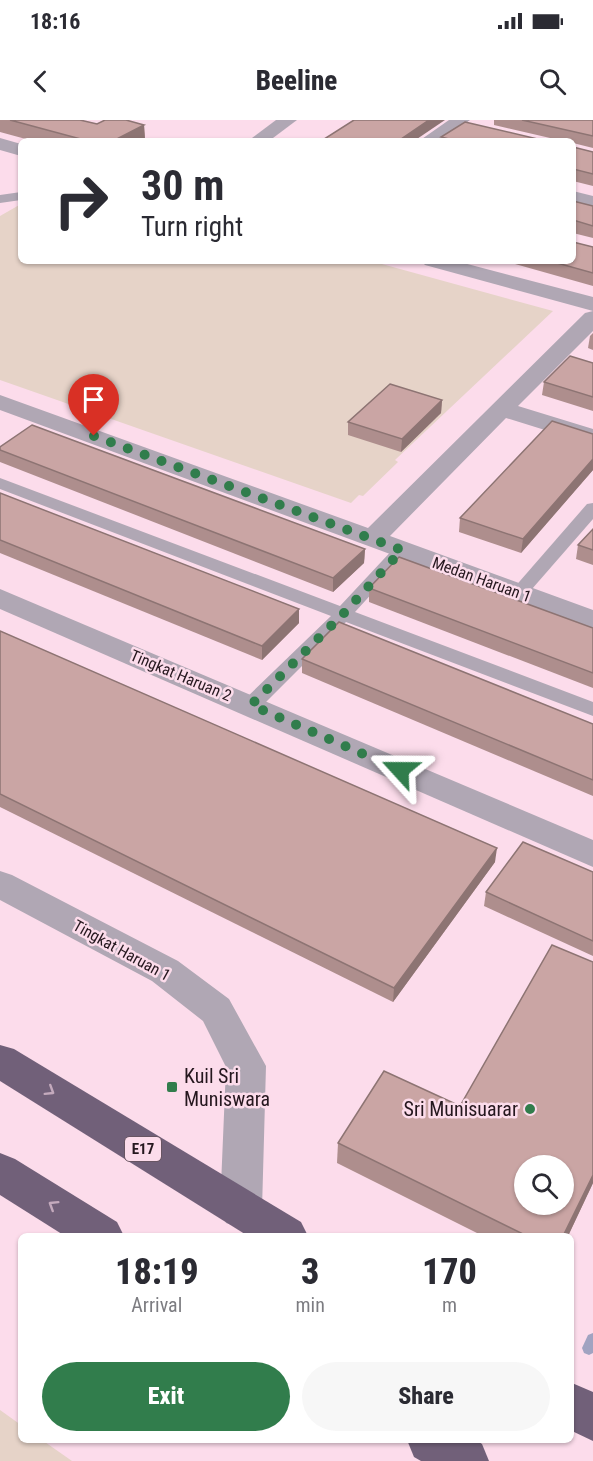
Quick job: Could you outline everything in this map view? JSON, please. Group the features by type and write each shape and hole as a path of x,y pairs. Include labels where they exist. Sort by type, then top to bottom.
{"highway":[{"name":"E17","path":"0,1061 281,1233"},
{"path":"0,1172 97,1233"},
{"path":"574,1407 593,1417"},
{"path":"436,1443 465,1461"}],"street":[{"path":"261,138 288,120"},
{"path":"434,138 461,123"},
{"path":"0,144 18,149"},
{"path":"576,198 593,202"},
{"path":"443,264 593,304"},
{"path":"372,539 501,409 566,357 593,318"},
{"name":"Medan Haruan 1","path":"0,402 593,620"},
{"path":"501,409 593,437"},
{"name":"Tingkat Haruan 2","path":"0,598 593,854"},
{"name":"Tingkat Haruan 1","path":"0,884 165,971 216,1010 246,1066 241,1209"}],"lane":[{"path":"0,199 18,196"},
{"path":"0,483 593,709"},
{"path":"519,593 591,514"},
{"path":"251,705 343,614 402,550"}],"shaded area":[{"path":"18,206 18,264 382,264 553,311 395,460 398,462 363,496 359,495 351,503 0,380 0,216"},
{"path":"0,1410 18,1423 18,1443 46,1443 72,1461 0,1461"}],"building":[{"path":"10,120 80,120 97,124 105,120 126,120 144,125 119,138 77,138"},
{"path":"354,120 429,120 402,138 326,138"},
{"path":"522,120 593,120 593,136"},
{"path":"465,122 533,138 445,138 441,137"},
{"path":"576,148 593,152 593,174 576,170"},
{"path":"576,202 593,206 593,226 576,221"},
{"path":"576,243 593,247 593,273 561,264 576,264"},
{"path":"570,356 593,363 593,397 544,382"},
{"path":"390,384 442,400 402,439 348,422"},
{"path":"552,421 593,434 593,459 523,539 460,518"},
{"path":"32,425 365,549 333,578 0,450 0,447"},
{"path":"0,493 299,609 262,646 0,540"},
{"path":"593,529 593,550 578,545"},
{"path":"399,557 593,628 593,673 369,588"},
{"path":"339,622 593,724 593,780 302,659"},
{"path":"0,631 497,848 394,988 0,794"},
{"path":"523,842 593,872 593,941 486,892"},
{"name":"Sri Munisuarar","path":"552,945 593,962 593,1175 574,1214 574,1155 514,1155 514,1215 573,1215 564,1233 521,1233 338,1143 384,1071 460,1106"}],"waterway":[{"path":"589,1348 593,1340"}],"place":[{"name":"Kuil Sri Muniswara","path":"172,1087"},
{"name":"Sri Munisuarar","path":"530,1109"}],"route":[{"path":"94,436 402,550 343,614 251,705 400,770"}]}
